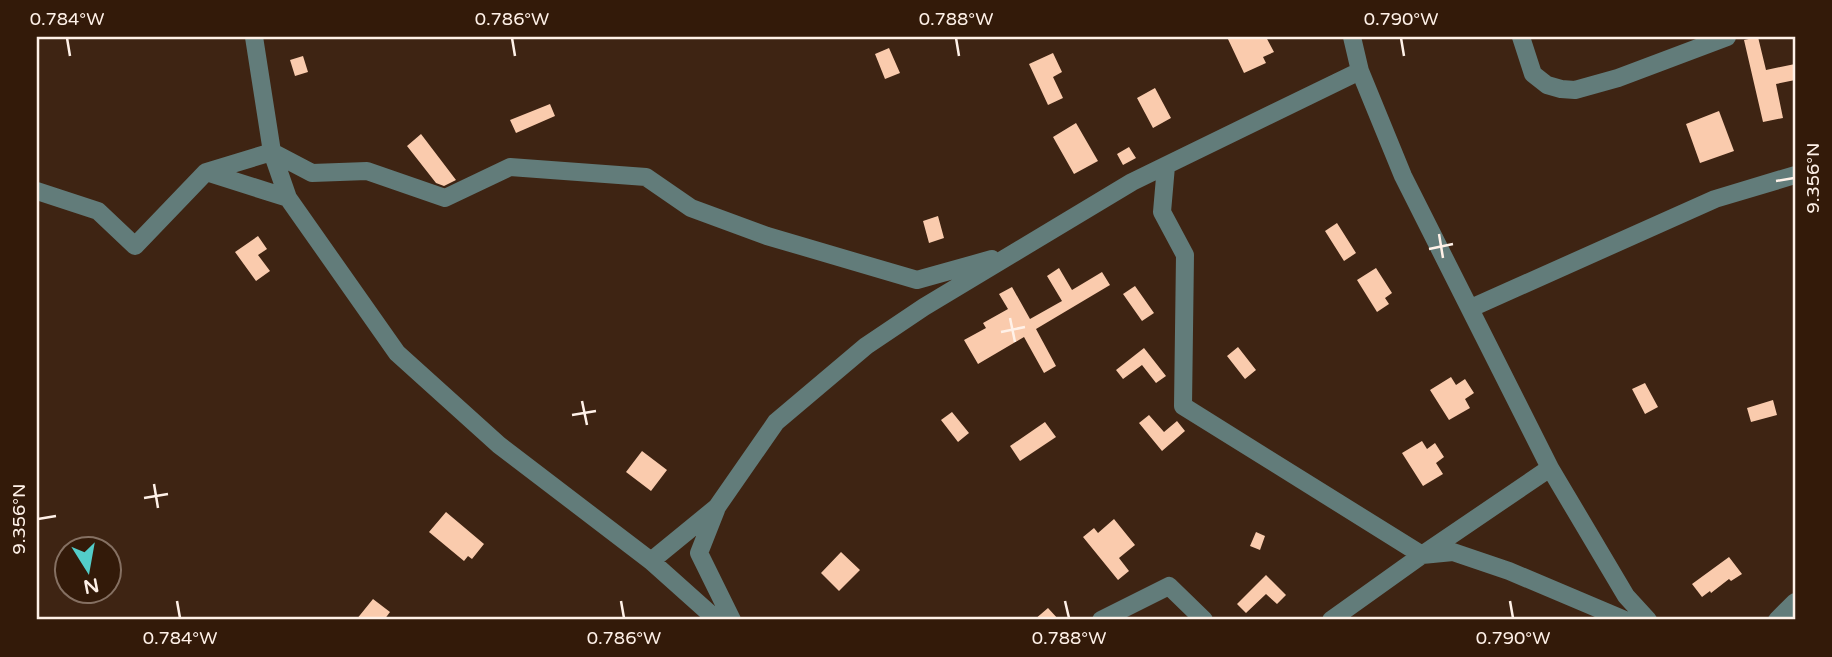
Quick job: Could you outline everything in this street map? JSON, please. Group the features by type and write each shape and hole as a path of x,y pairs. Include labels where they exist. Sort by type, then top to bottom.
{"street":[{"path":"254,37 272,152 288,198 397,354 499,445 652,561 718,620"},
{"path":"1352,37 1360,71 1403,176 1550,468 1626,596 1648,620"},
{"path":"1521,37 1533,74 1547,85 1575,90 1618,78 1727,37"},
{"path":"732,620 699,553 717,507 776,422 866,346 924,307 1017,251 1132,182 1360,71"},
{"path":"37,191 98,211 135,246 206,172 272,152 312,173 367,171 446,198 510,167 646,177 691,208 767,236 917,280 1017,251"},
{"path":"1166,166 1162,212 1185,255 1183,406 1422,555 1453,552 1509,571 1625,620"},
{"path":"206,172 288,198"},
{"path":"1471,308 1715,200 1795,175"},
{"path":"1331,620 1550,468"},
{"path":"652,561 717,507"},
{"path":"1101,620 1169,586 1204,620"},
{"path":"1777,620 1795,601"}],"building":[{"path":"1227,37 1266,37 1274,52 1263,57 1266,63 1244,73"},
{"path":"1758,37 1766,70 1795,64 1795,80 1776,84 1783,118 1763,122 1744,40"},
{"path":"889,48 900,73 885,79 875,54"},
{"path":"1053,53 1062,72 1053,77 1063,98 1048,105 1029,64"},
{"path":"303,56 308,72 295,76 290,60"},
{"path":"1155,88 1171,118 1153,128 1137,98"},
{"path":"550,104 555,116 516,133 510,120"},
{"path":"1719,111 1734,151 1700,163 1686,124"},
{"path":"1076,123 1098,161 1074,174 1053,137"},
{"path":"421,134 456,180 444,186 436,183 407,146"},
{"path":"1129,147 1136,158 1123,165 1117,154"},
{"path":"938,216 944,238 929,243 923,221"},
{"path":"1337,223 1356,253 1344,261 1325,231"},
{"path":"258,236 267,249 258,255 270,271 256,281 235,252"},
{"path":"1059,268 1072,290 1102,272 1110,285 1036,329 1056,366 1044,373 1024,337 978,364 964,340 986,328 983,323 1008,309 999,294 1012,287 1030,319 1062,301 1047,276"},
{"path":"1376,268 1392,293 1385,298 1389,304 1377,312 1357,280"},
{"path":"1135,286 1154,313 1142,321 1123,294"},
{"path":"1238,347 1256,370 1245,379 1227,356"},
{"path":"1144,348 1166,376 1156,383 1142,365 1123,379 1116,370"},
{"path":"1451,377 1456,385 1465,379 1474,393 1465,399 1470,408 1449,420 1430,390"},
{"path":"1645,383 1658,407 1645,414 1632,389"},
{"path":"1773,400 1777,415 1751,422 1747,408"},
{"path":"952,412 969,433 958,442 941,420"},
{"path":"1149,415 1164,432 1177,421 1185,431 1162,451 1139,423"},
{"path":"1045,422 1056,437 1020,461 1010,446"},
{"path":"1422,441 1427,449 1435,443 1444,457 1436,463 1443,474 1423,486 1402,453"},
{"path":"642,451 667,470 651,491 626,472"},
{"path":"446,512 484,544 472,559 468,556 464,561 429,532"},
{"path":"1114,519 1135,545 1119,558 1129,571 1118,580 1083,537 1094,528 1098,533"},
{"path":"1256,532 1265,536 1260,550 1250,546"},
{"path":"841,552 860,570 839,591 821,573"},
{"path":"1729,557 1742,574 1731,581 1729,579 1702,597 1692,584"},
{"path":"1266,575 1286,595 1277,604 1266,594 1246,613 1237,604"},
{"path":"373,599 390,612 384,620 356,620"},
{"path":"1048,608 1059,620 1034,620"}]}
